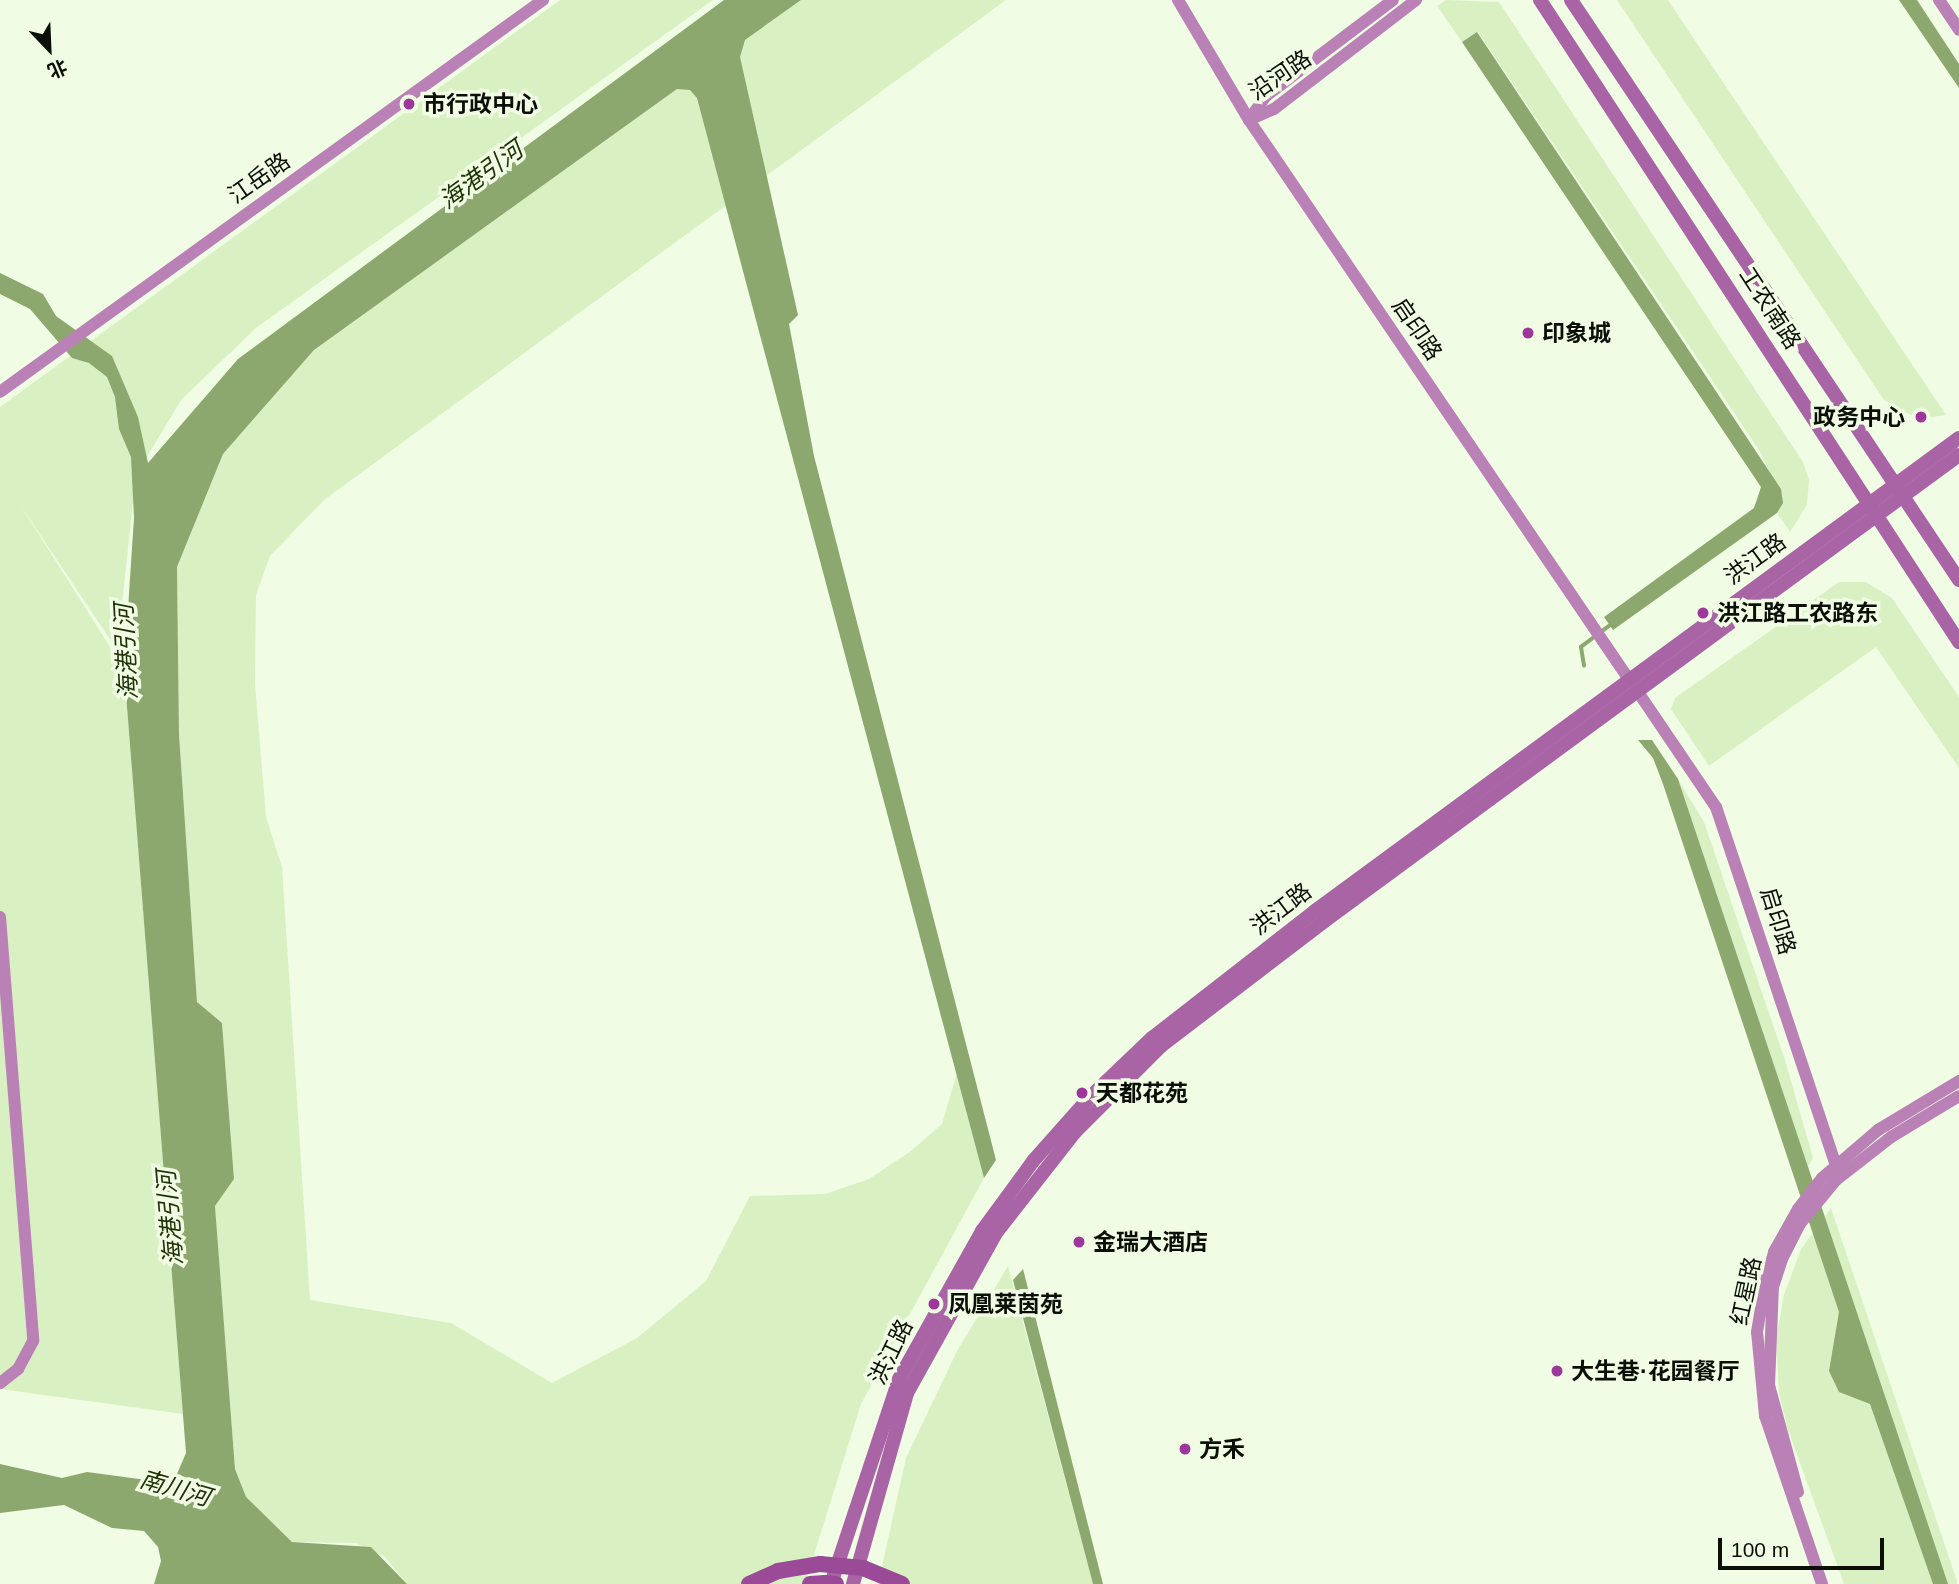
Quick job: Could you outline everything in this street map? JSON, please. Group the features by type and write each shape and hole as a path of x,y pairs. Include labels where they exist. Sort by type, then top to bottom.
{"highway":[{"path":"749,1584 778,1571 820,1564 863,1568 902,1584"},
{"path":"810,1584 834,1584"}],"main road":[{"name":"工农南路","path":"1540,0 1959,642"},
{"name":"工农南路","path":"1571,0 1959,580"},
{"name":"洪江路","path":"1899,492 1959,438"},
{"name":"洪江路","path":"834,1584 899,1379 982,1231 1057,1133 1152,1038 1628,678 1899,492 1959,456"},
{"name":"洪江路","path":"853,1584 912,1383 996,1233 1075,1132 1161,1046 1638,692 1872,511"}],"street":[{"name":"江岳路","path":"0,392 83,329 543,0"},
{"name":"启印路","path":"1178,0 1249,120 1628,678"},
{"name":"沿河路","path":"1249,120 1266,96 1393,0"},
{"name":"沿河路","path":"1249,120 1274,109 1416,0"},
{"path":"1938,0 1959,30"},
{"name":"启印路","path":"1638,692 1716,807 1837,1163 1836,1180"},
{"path":"0,917 33,1341 18,1370 0,1383"},
{"name":"红星路","path":"1831,1584 1784,1453 1769,1385 1773,1287 1800,1224 1837,1163 1878,1130 1959,1081"},
{"name":"红星路","path":"1822,1584 1774,1448 1758,1381 1757,1332 1765,1284 1774,1252 1797,1209 1824,1184 1836,1180 1891,1137 1959,1096"}],"shaded area":[{"path":"560,0 713,0 256,328 181,400 136,475 117,650 19,503 124,669 183,1414 0,1389 0,407"},
{"path":"801,0 1006,0 324,500 270,556 256,595 255,684 266,817 282,867 310,1300 451,1323 552,1383 637,1338 706,1281 750,1196 825,1194 869,1179 911,1151 942,1124 957,1073 984,1178 861,1404 805,1584 407,1584 385,1557 356,1543 292,1542 245,1497 235,1469 215,1206 234,1179 222,1023 197,1003 179,734 177,567 223,454 314,350"},
{"path":"1446,0 1499,2 1803,462 1809,480 1807,505 1790,532 1777,513 1783,503 1761,453 1478,32 1462,42 1437,6"},
{"path":"1617,0 1668,0 1946,415 1918,419 1884,400"},
{"path":"1839,582 1866,582 1892,598 1959,697 1959,768 1876,647 1709,766 1671,709 1675,698"},
{"path":"1678,779 1704,822 1785,1060 1813,1158 1808,1167"},
{"path":"1831,1208 1956,1584 1844,1584 1788,1430 1779,1393 1776,1339 1784,1295 1801,1249"},
{"path":"1008,1266 1093,1584 878,1584 906,1458 957,1351"}],"water":[{"path":"724,0 801,0 745,40 740,57 798,315 789,324 814,456 996,1160 984,1178 697,98 690,90 677,89 314,350 223,454 177,567 179,734 197,1002 222,1023 234,1179 215,1206 235,1469 246,1497 292,1542 371,1547 407,1584 154,1584 161,1561 158,1547 144,1531 112,1528 64,1505 0,1513 0,1464 62,1478 87,1472 154,1481 177,1474 186,1453 124,669 134,518 131,457 119,429 115,397 107,377 89,363 72,358 30,309 0,294 0,273 43,294 56,316 112,356 138,417 148,463 238,359"},
{"path":"1899,0 1917,0 1959,64 1959,88"},
{"path":"1477,32 1781,489 1783,503 1777,513 1613,630 1604,617 1754,508 1761,487 1462,42"},
{"path":"1638,740 1652,740 1678,779 1948,1584 1933,1584 1870,1404 1839,1392 1829,1371 1839,1312 1663,784 1653,758"},
{"path":"1023,1269 1103,1584 1093,1584 1013,1280"}],"waterway":[{"path":"1584,666 1581,647 1611,624"}],"place":[{"name":"市行政中心","path":"409,104"},
{"name":"印象城","path":"1528,333"},
{"name":"政务中心","path":"1921,417"},
{"name":"洪江路工农路东","path":"1703,613"},
{"name":"天都花苑","path":"1082,1093"},
{"name":"金瑞大酒店","path":"1079,1242"},
{"name":"凤凰莱茵苑","path":"934,1304"},
{"name":"大生巷·花园餐厅","path":"1557,1371"},
{"name":"方禾","path":"1185,1449"}],"water label":[{"name":"海港引河","path":"481,175"},
{"name":"海港引河","path":"126,652"},
{"name":"海港引河","path":"170,1218"},
{"name":"南川河","path":"175,1488"}]}
